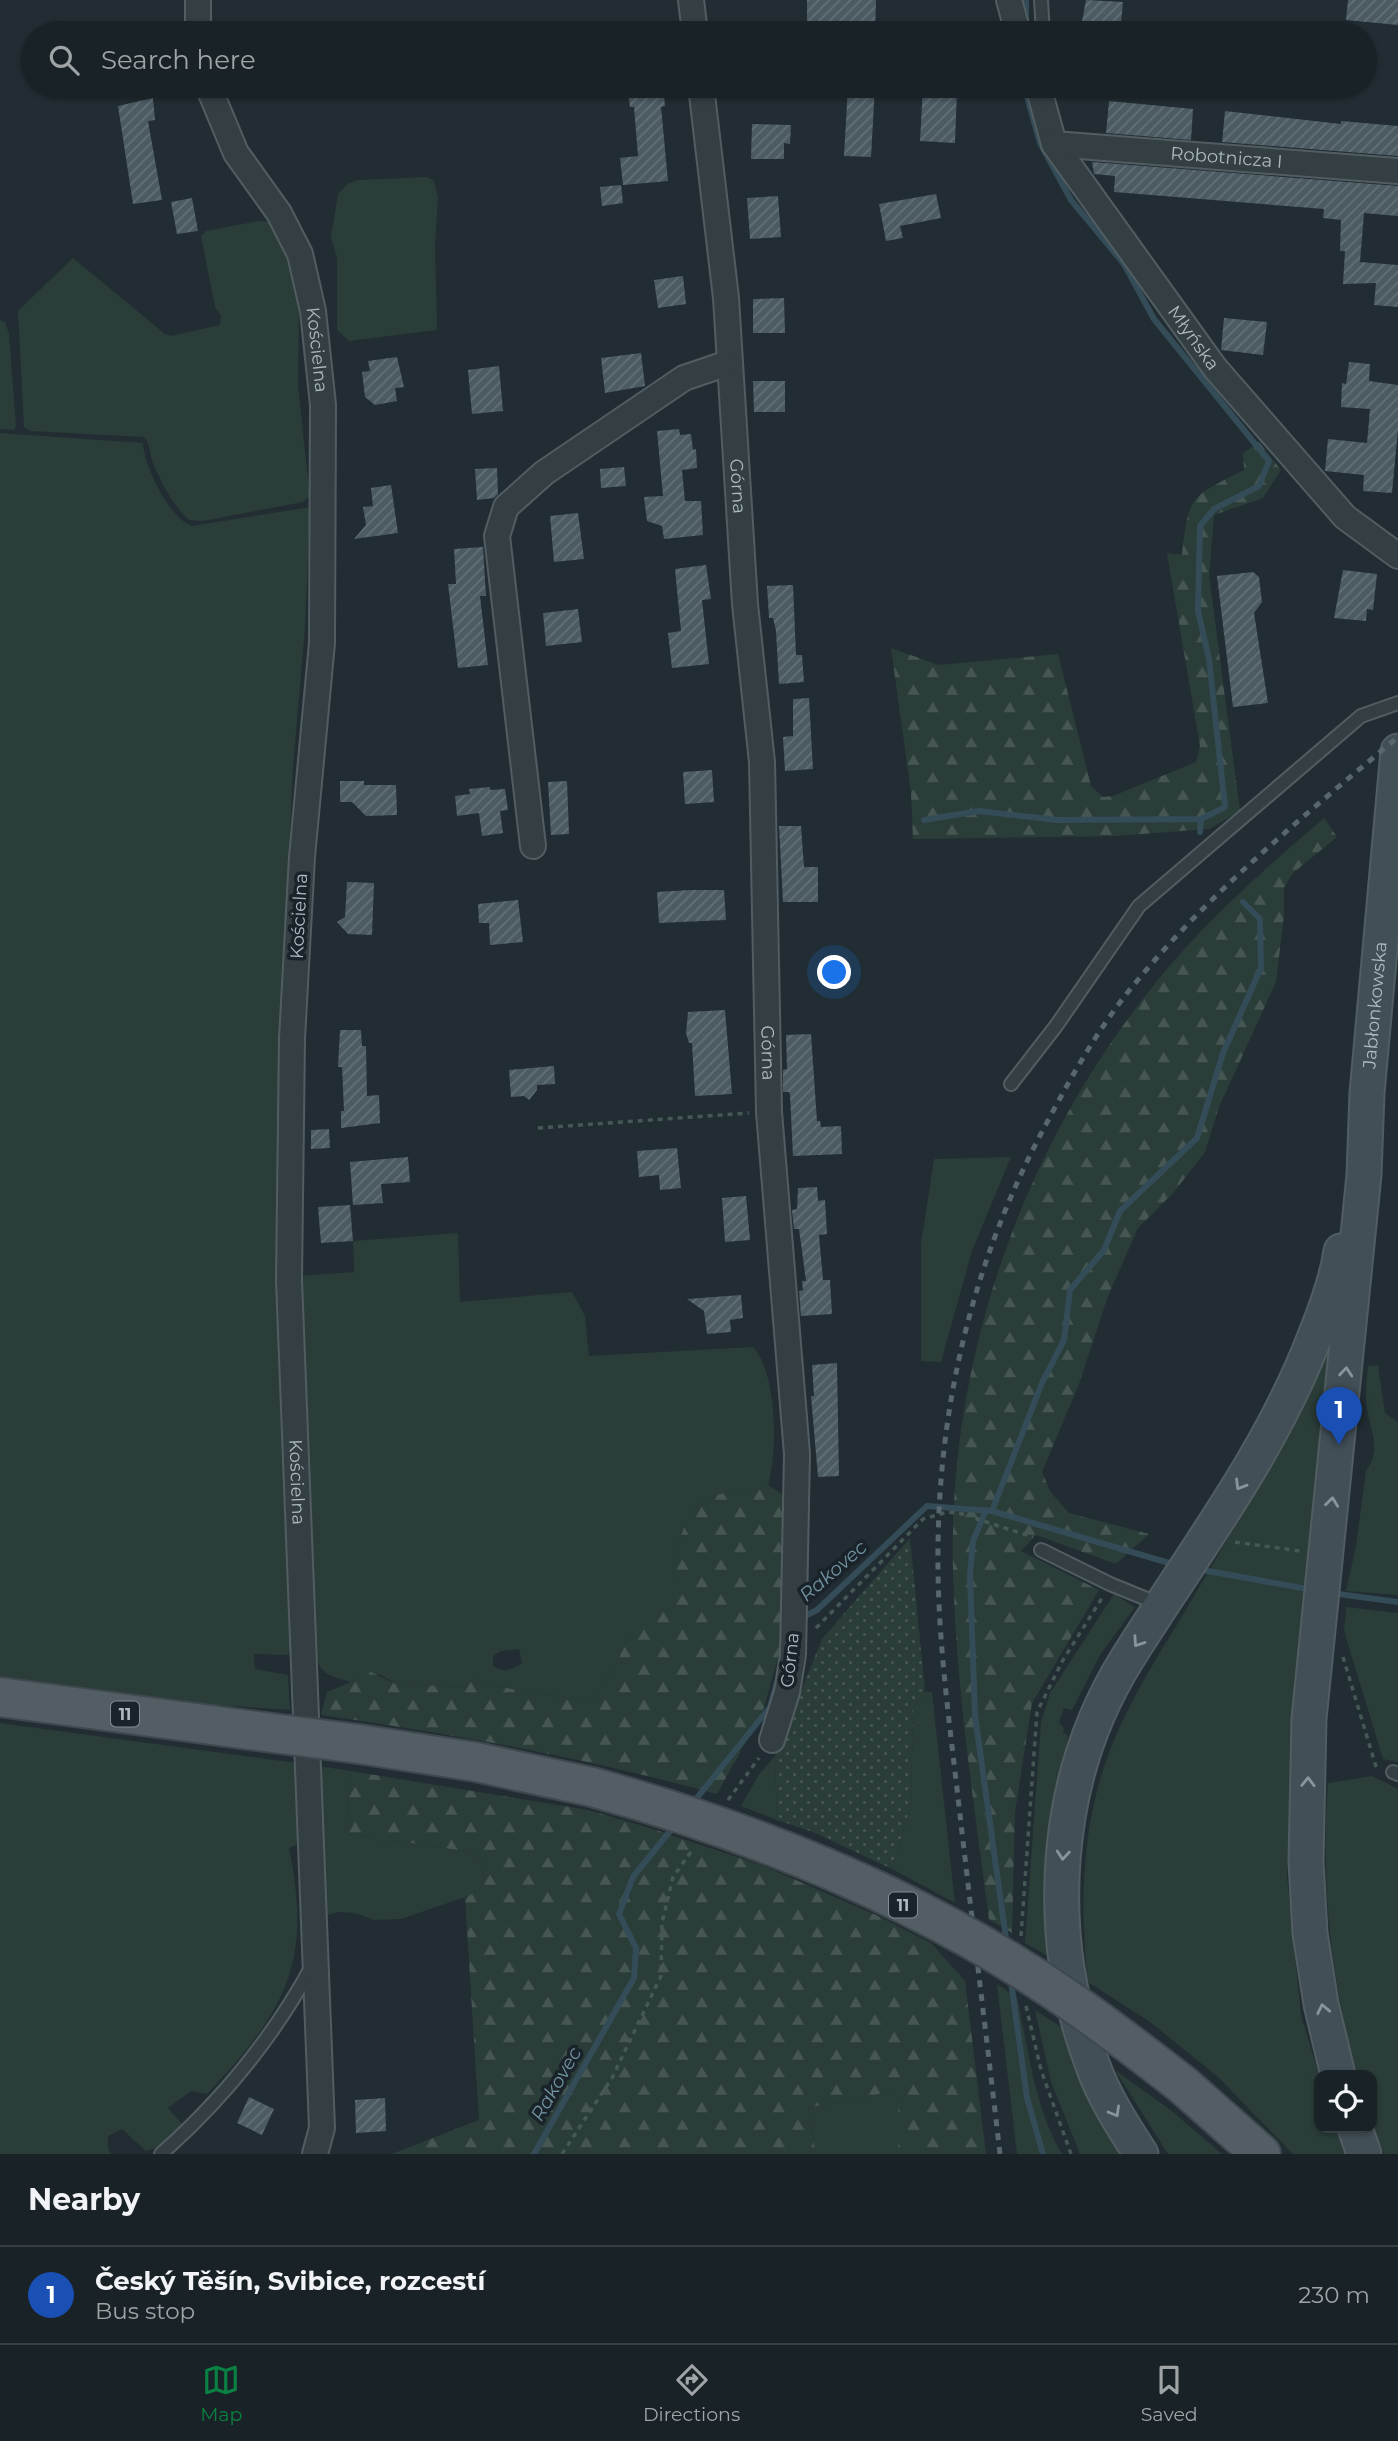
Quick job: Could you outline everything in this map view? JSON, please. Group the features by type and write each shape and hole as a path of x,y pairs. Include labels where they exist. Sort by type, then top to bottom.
{"main road":[{"name":"Jabłonkowska","path":"1367,1093 1398,751"},
{"path":"1140,2154 1107,2098 1083,2037 1064,1943 1062,1868 1073,1790 1094,1726 1125,1661 1204,1543 1276,1426 1323,1315 1340,1261 1367,1093"},
{"path":"1337,2070 1312,1945 1306,1862 1309,1719 1364,1175 1367,1093"},
{"name":"11","path":"0,1697 476,1762 592,1787 720,1826 844,1875 963,1936 1072,2002 1183,2085 1261,2154"},
{"path":"1357,2133 1364,2154"}],"street":[{"path":"198,0 198,21"},
{"path":"691,0 694,21"},
{"path":"1009,0 1015,21"},
{"name":"Kościelna","path":"213,98 236,153 279,213 300,254 313,311 323,405 322,643 302,857 289,1156 289,1280 315,1960"},
{"name":"Górna","path":"702,98 726,298 745,604 762,762 769,1112 797,1454 793,1655 787,1692 772,1740"},
{"name":"Młyńska","path":"1041,98 1054,144 1215,368 1345,517 1398,556"},
{"name":"Robotnicza I","path":"1054,144 1398,172"},
{"path":"533,846 497,536 506,507 544,473 684,378 728,363"},
{"path":"315,1960 322,2128 315,2154"}],"lane":[{"path":"1041,0 1042,21"},
{"path":"1011,1084 1056,1026 1139,906 1361,716 1398,704"},
{"path":"1041,1550 1169,1595"},
{"path":"161,2154 222,2092 265,2043 287,2012 315,1960"}],"path":[{"path":"538,1128 769,1112"},
{"path":"807,1623 813,1631 922,1519 948,1512 978,1516 977,1519 1031,1536 1039,1541 1041,1550"},
{"path":"1204,1543 1326,1559"},
{"path":"1342,1654 1377,1770 1395,1773"},
{"path":"726,1803 772,1740"},
{"path":"562,2154 612,2078 661,1976 662,1923 673,1877 696,1845"}],"green space":[{"path":"427,177 434,181 438,197 435,245 437,330 349,341 337,330 337,258 331,237 338,194 347,184 358,180"},
{"path":"258,221 269,222 277,230 303,296 299,310 298,385 309,497 303,502 203,521 189,520 164,486 144,437 30,431 24,427 18,311 73,258 165,334 171,336 220,325 221,316 215,307 201,236 206,231"},
{"path":"0,320 5,322 9,334 16,426 14,430 0,429"},
{"path":"0,433 143,443 148,465 159,490 175,513 192,526 310,507 305,629 293,766 277,1132 279,1276 293,1642 288,1655 254,1654 255,1669 288,1675 290,1710 216,1705 0,1676"},
{"path":"1259,442 1281,470 1263,498 1214,515 1209,576 1240,811 1209,829 1114,836 913,839 911,792 891,648 939,665 1058,654 1091,786 1103,797 1113,796 1196,762 1200,746 1167,553 1182,555 1187,519 1196,499 1203,492 1244,470 1243,453"},
{"path":"1324,818 1337,837 1293,873 1284,888 1284,915 1276,982 1219,1107 1205,1152 1174,1192 1138,1228 1108,1296 1079,1384 1042,1472 1050,1491 1069,1513 1149,1534 1116,1564 1036,1535 1021,1551 1099,1590 1032,1703 1015,1812 1012,1933 989,1919 967,1746 955,1615 955,1495 963,1418 978,1343 999,1270 1026,1198 1059,1129 1098,1063 1142,1000 1183,950 1252,882"},
{"path":"1011,1157 972,1251 941,1362 921,1361 921,1244 934,1159"},
{"path":"458,1233 460,1302 572,1292 585,1316 589,1356 753,1347 761,1359 767,1374 773,1413 773,1453 768,1485 716,1495 701,1503 687,1521 680,1539 674,1591 667,1607 653,1621 630,1632 614,1670 590,1702 489,1685 474,1678 466,1687 396,1684 381,1675 360,1673 351,1682 329,1675 318,1664 313,1648 298,1276 354,1272 353,1241","holes":["519,1649 522,1663 504,1670 493,1666 493,1656 501,1651"]},
{"path":"1328,1353 1297,1669 1287,1876 1301,2015 1318,2070 1314,2070 1314,2133 1337,2133 1344,2154 1293,2154 1218,2077 1150,2022 1088,1982 1084,1928 1084,1874 1091,1820 1096,1793 1112,1746 1130,1705 1243,1514"},
{"path":"1378,1365 1385,1413 1398,1422 1398,1595 1346,1591 1356,1546 1366,1471 1374,1453 1366,1400 1368,1366"},
{"path":"768,1485 786,1497 786,1629 764,1708 717,1794 520,1748 321,1715 327,1692 351,1682 360,1673 371,1672 396,1684 466,1687 474,1678 489,1685 590,1702 614,1670 630,1631 653,1620 666,1606 673,1591 680,1539 687,1521 701,1503 716,1495"},
{"path":"910,1538 925,1692 913,1707 911,1805 892,1869 813,1832 777,1820 775,1756 822,1639"},
{"path":"1114,1594 1135,1607 1100,1655 1072,1710 1064,1708 1059,1722 1064,1728 1063,1733 1068,1735 1046,1902 1051,1958 1025,1943 1041,1722 1050,1693"},
{"path":"1346,1607 1398,1613 1398,1762 1383,1759 1344,1631"},
{"path":"925,1692 932,1692 955,1903 892,1869 911,1805 913,1707"},
{"path":"0,1723 297,1763 302,1842 289,1848 296,1888 297,1923 294,1955 286,1983 274,2010 256,2037 207,2094 191,2091 168,2108 183,2125 156,2148 146,2151 122,2129 108,2136 108,2150 112,2154 0,2154"},
{"path":"775,1756 777,1820 741,1806 759,1774"},
{"path":"318,1766 351,1771 346,1834 361,1835 378,1842 392,1840 470,1852 481,1863 484,1878 479,1890 401,1919 374,1920 355,1913 338,1912 322,1917"},
{"path":"351,1771 588,1810 647,1827 764,1866 876,1915 931,1943 965,1981 986,2154 898,2154 898,2097 889,2092 808,2108 816,2154 392,2154 479,2120 465,1898 479,1890 484,1878 481,1863 470,1852 392,1840 378,1842 361,1835 346,1834"},
{"path":"1372,1776 1398,1789 1398,2154 1384,2154 1376,2133 1377,2070 1356,2070 1340,2004 1327,1893 1328,1783"},
{"path":"997,1984 1017,1997 1039,2097 1062,2154 1017,2154"},
{"path":"1035,2010 1067,2031 1122,2154 1080,2154 1051,2082"},
{"path":"1115,2070 1172,2111 1222,2154 1168,2154"},
{"path":"889,2092 898,2097 898,2154 816,2154 808,2108"}],"building":[{"path":"807,0 876,0 875,21 807,21"},
{"path":"1086,0 1123,2 1121,21 1082,21"},
{"path":"1348,0 1398,0 1398,25 1346,20"},
{"path":"153,98 155,120 148,121 162,200 133,204 118,106"},
{"path":"629,98 664,98 665,106 661,107 668,181 623,185 620,158 638,156 634,107 630,107"},
{"path":"847,98 874,98 871,157 844,156"},
{"path":"922,98 957,98 955,143 920,141"},
{"path":"1109,101 1193,109 1191,140 1106,133"},
{"path":"1225,111 1341,124 1341,121 1398,126 1398,156 1222,142"},
{"path":"752,124 791,125 790,144 784,143 784,159 751,159"},
{"path":"1092,162 1398,186 1398,216 1364,213 1360,262 1398,265 1398,307 1374,305 1376,283 1343,284 1345,251 1340,251 1341,220 1323,218 1324,209 1114,192 1115,176 1094,174"},
{"path":"621,185 623,203 602,206 600,187"},
{"path":"936,194 941,218 900,226 903,238 886,241 879,204"},
{"path":"778,196 781,237 750,239 747,198"},
{"path":"192,198 198,231 177,234 171,202"},
{"path":"683,276 686,304 658,308 654,280"},
{"path":"784,298 785,333 753,333 753,299"},
{"path":"1224,318 1267,322 1263,355 1221,350"},
{"path":"641,353 645,386 605,393 601,358"},
{"path":"397,357 404,387 395,388 397,401 375,405 365,397 362,372 370,371 368,361"},
{"path":"1349,362 1370,364 1369,381 1398,385 1398,429 1392,493 1363,491 1364,475 1325,471 1328,439 1367,443 1370,409 1341,407 1342,383 1346,384"},
{"path":"499,366 503,411 472,414 468,370"},
{"path":"753,381 785,381 785,412 754,412"},
{"path":"679,429 680,435 691,434 693,450 696,449 697,468 682,470 685,501 701,501 703,535 664,539 662,526 647,521 644,497 663,496 657,431"},
{"path":"624,467 626,486 601,488 600,469"},
{"path":"497,468 498,494 494,498 477,500 475,469"},
{"path":"391,485 398,533 354,539 366,525 363,507 373,506 371,488"},
{"path":"578,513 584,559 554,562 550,516"},
{"path":"483,547 486,596 480,596 488,665 458,668 448,584 456,584 454,549"},
{"path":"706,565 711,599 702,600 709,664 672,668 668,633 681,631 675,569"},
{"path":"1343,570 1377,574 1373,610 1367,609 1366,621 1334,618"},
{"path":"1253,572 1259,577 1262,602 1254,613 1268,703 1233,707 1217,576"},
{"path":"793,585 796,655 802,655 804,682 779,684 776,631 773,618 769,618 767,586"},
{"path":"578,609 582,642 546,646 543,613"},
{"path":"809,698 813,769 785,771 783,737 793,736 793,699"},
{"path":"712,770 714,802 685,804 683,772"},
{"path":"340,781 364,781 364,785 396,785 397,815 366,816 352,802 340,802"},
{"path":"567,781 569,834 551,835 548,782"},
{"path":"490,787 490,790 505,789 508,810 500,811 503,833 482,836 479,813 457,816 455,796 470,794 469,789"},
{"path":"779,826 801,826 804,867 818,867 818,902 783,902"},
{"path":"347,882 374,883 372,935 348,934 337,922 345,917"},
{"path":"724,890 726,920 659,923 657,892"},
{"path":"518,900 523,942 490,945 489,923 479,923 478,904"},
{"path":"725,1010 732,1094 695,1096 692,1043 689,1043 686,1033 688,1012"},
{"path":"340,1030 361,1030 362,1046 366,1046 367,1096 379,1095 380,1123 341,1128 341,1111 344,1111 342,1067 338,1067"},
{"path":"811,1034 817,1121 820,1121 821,1127 841,1126 842,1154 793,1156 790,1095 789,1092 783,1092 783,1070 787,1069 786,1035"},
{"path":"554,1066 555,1084 537,1085 537,1090 529,1100 524,1096 511,1097 509,1070"},
{"path":"329,1129 330,1148 311,1149 311,1130"},
{"path":"677,1148 681,1188 660,1190 659,1175 639,1177 637,1151"},
{"path":"408,1157 410,1182 381,1184 383,1203 353,1205 350,1162"},
{"path":"817,1187 818,1201 825,1200 827,1234 819,1235 823,1280 830,1280 832,1314 801,1316 799,1291 803,1290 802,1281 806,1281 799,1229 794,1229 792,1210 797,1209 798,1188"},
{"path":"746,1196 750,1240 725,1242 722,1198"},
{"path":"350,1205 353,1241 321,1243 318,1207"},
{"path":"741,1295 743,1318 730,1320 731,1332 707,1334 704,1311 687,1299"},
{"path":"837,1363 839,1476 818,1477 811,1396 814,1396 812,1365"},
{"path":"249,2097 274,2109 262,2135 237,2123"},
{"path":"385,2098 386,2131 356,2133 355,2100"}],"waterway":[{"path":"1026,0 1026,21"},
{"path":"1027,98 1040,143 1071,200 1124,264 1154,319 1269,461 1259,486 1214,509 1200,526 1198,611 1209,659 1225,807 1201,819 1200,832"},
{"path":"924,820 979,811 1057,820 1201,819"},
{"path":"992,1511 1042,1383 1064,1340 1070,1290 1104,1250 1120,1211 1197,1138 1223,1053 1261,968 1260,919 1243,902"},
{"name":"Rakovec","path":"801,1618 817,1610 927,1506 992,1511 1176,1565"},
{"path":"986,1510 973,1541 970,1575 975,1715 1007,1946"},
{"name":"Rakovec","path":"1197,1569 1313,1590"},
{"name":"Rakovec","path":"1331,1593 1398,1602"},
{"name":"Rakovec","path":"692,1804 770,1707 777,1682"},
{"name":"Rakovec","path":"534,2154 634,1978 636,1948 619,1914 633,1877 674,1826"},
{"path":"1011,1981 1027,2098 1043,2154"}],"railway":[{"path":"1000,2154 946,1693 938,1570 943,1454 951,1398 978,1287 1018,1180 1064,1091 1119,1003 1162,952 1225,887 1293,825 1398,737"}],"place":[{"name":"Český Těšín, Svibice, rozcestí","path":"1339,1445"}]}
